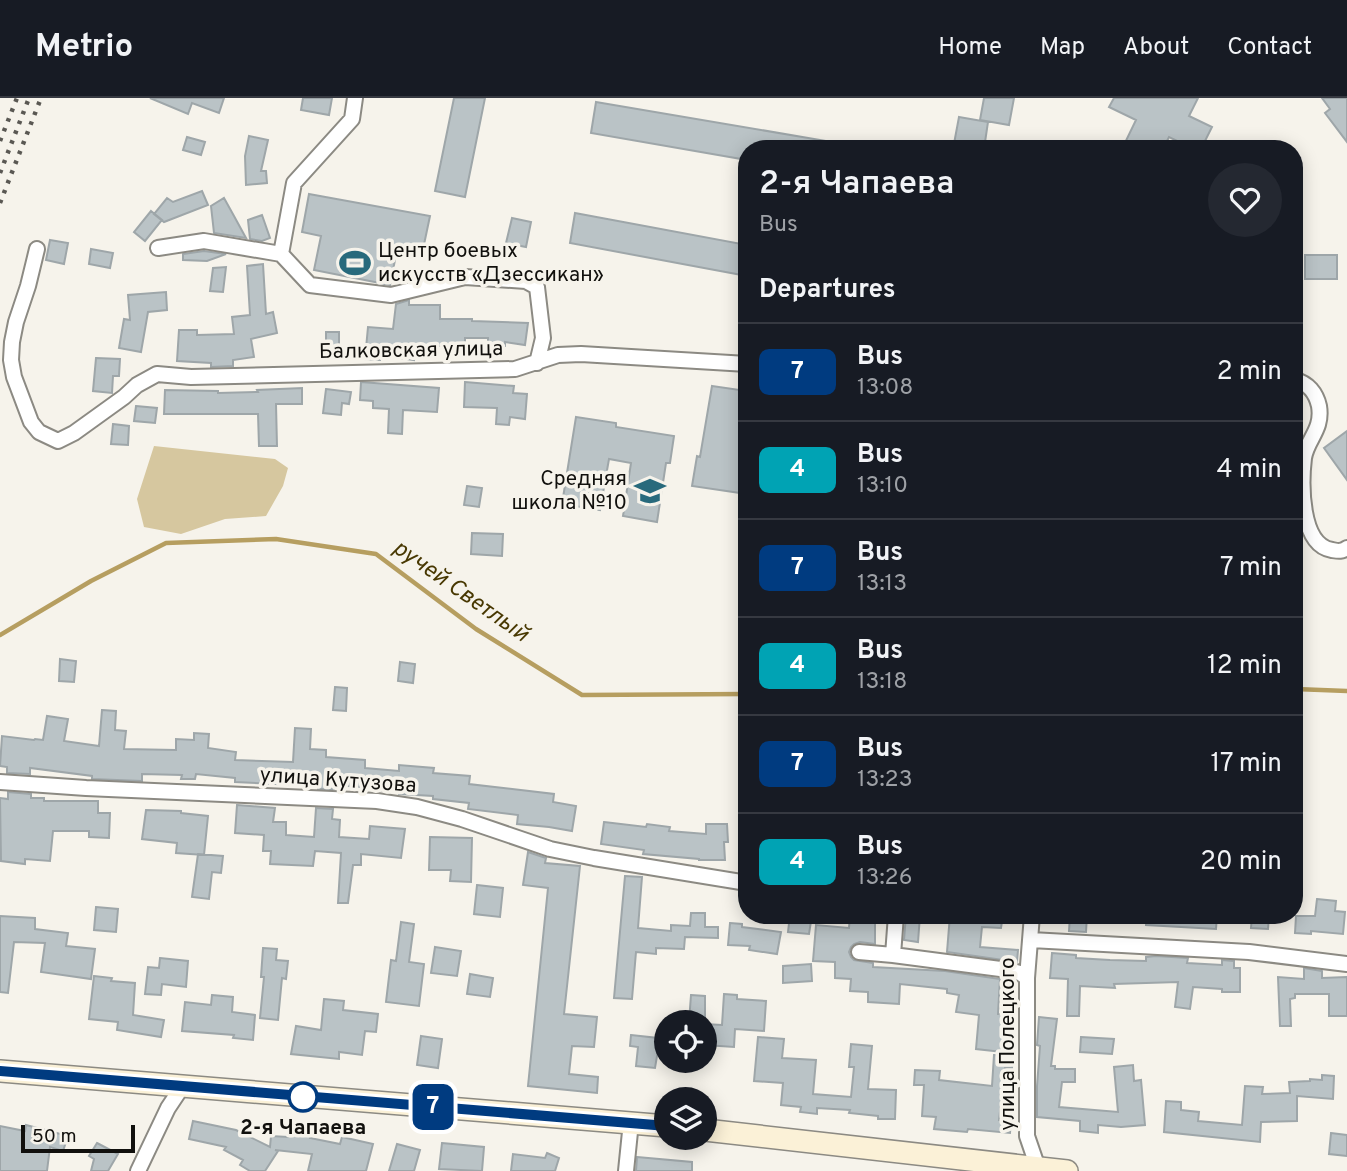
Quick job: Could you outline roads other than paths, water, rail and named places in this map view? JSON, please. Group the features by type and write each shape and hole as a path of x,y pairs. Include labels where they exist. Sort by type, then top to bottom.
{"street":[{"path":"281,254 294,183 352,118 355,98"},
{"path":"158,248 204,241 281,254 310,285 391,295 465,277 526,281 537,287 543,338 537,363"},
{"name":"Балковская улица","path":"37,249 16,323 10,360 13,377 31,422 39,432 58,441 74,433 137,385 157,374 191,377 515,369 558,355 581,354 738,363"},
{"path":"1303,382 1316,397 1320,417 1316,433 1305,455 1303,479 1306,518 1312,537 1323,549 1340,552 1347,548"},
{"name":"улица Кутузова","path":"0,782 377,801 417,807 462,819 550,849 738,882"},
{"path":"893,955 895,924"},
{"name":"улица Полецкого","path":"1032,924 1027,978 1027,1136 1039,1170"},
{"path":"1031,940 1248,952 1347,964"},
{"path":"859,952 1008,970 1027,978"},
{"path":"0,1071 654,1125"},
{"path":"138,1171 168,1108 182,1087"},
{"path":"626,1171 631,1122"},
{"path":"717,1131 1039,1170 1067,1171"}],"waterway":[{"name":"ручей Светлый","path":"0,635 91,581 166,543 276,539 376,554 476,629 582,695 738,694"},
{"name":"ручей Светлый","path":"1303,689 1347,691"}],"railway":[{"path":"0,141 17,98"},
{"path":"0,173 29,98"},
{"path":"0,203 41,98"}],"place":[{"name":"Центр боевых искусств «Дзессикан»","path":"355,263"},
{"name":"Средняя школа №10","path":"650,491"},
{"name":"2-я Чапаева","path":"303,1097"}]}
